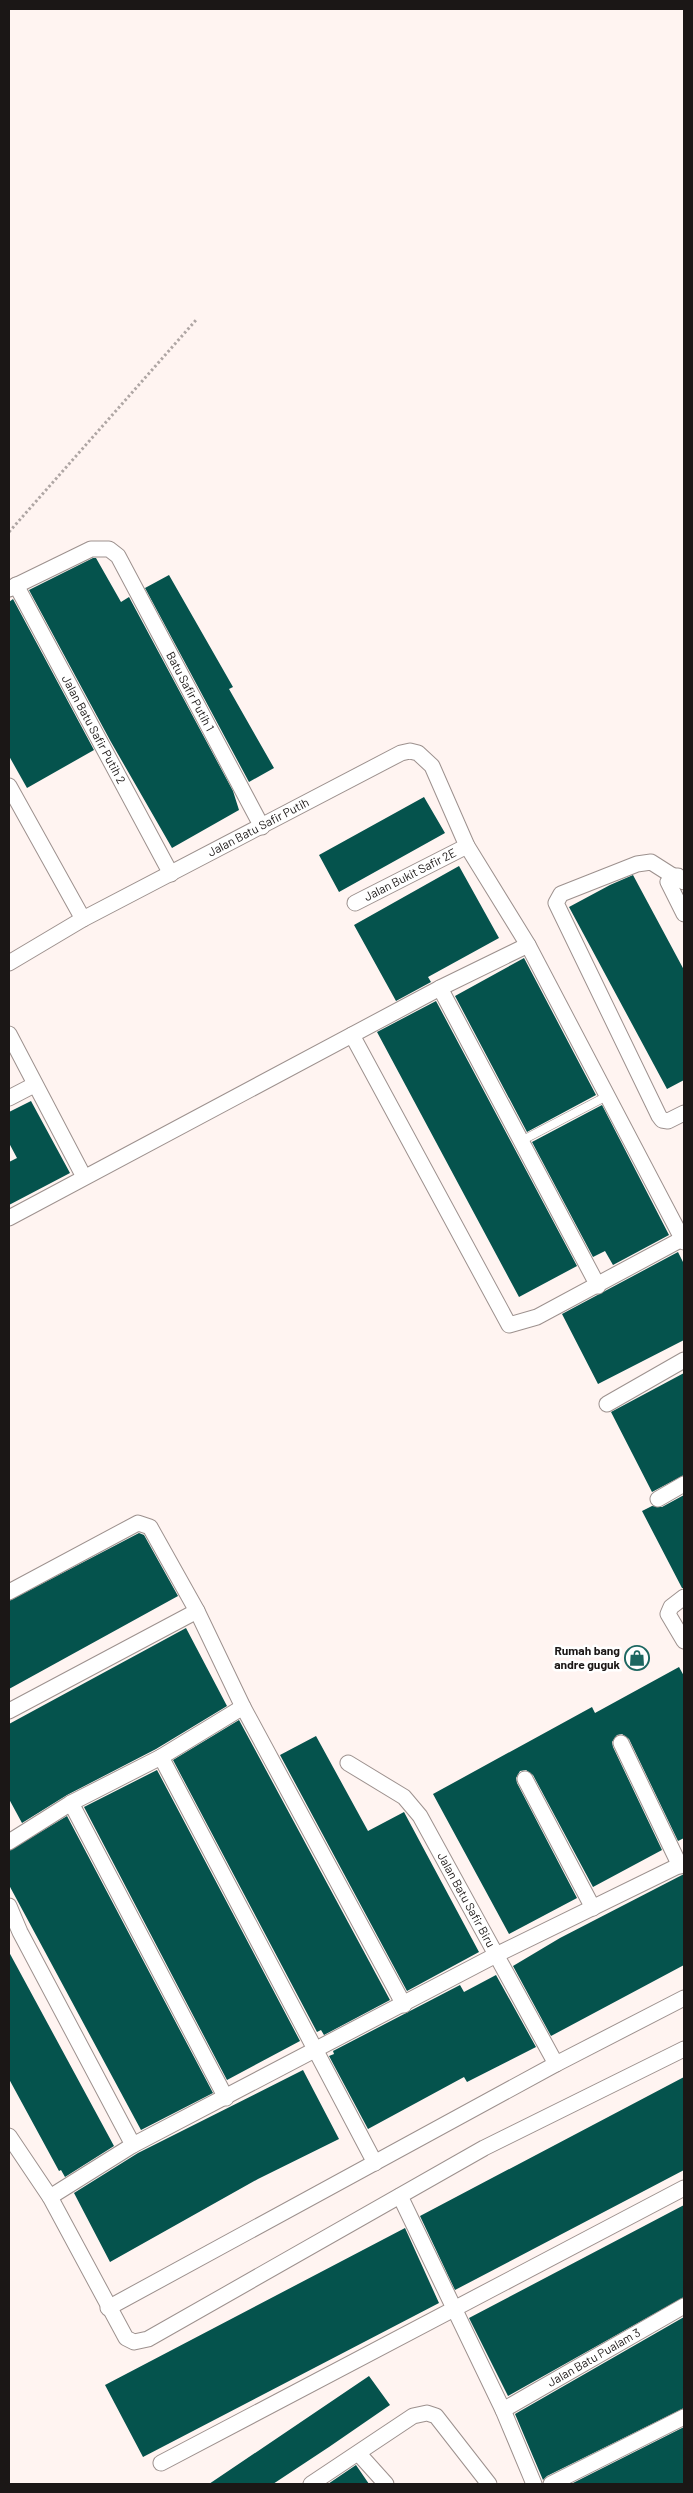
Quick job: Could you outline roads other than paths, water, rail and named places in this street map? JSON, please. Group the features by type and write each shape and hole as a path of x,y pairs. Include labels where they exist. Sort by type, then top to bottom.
{"street":[{"name":"Batu Safir Putih 1","path":"12,587 91,549 109,549 118,556 262,827"},
{"name":"Jalan Batu Safir Putih 2","path":"12,587 171,874"},
{"name":"Jalan Batu Safir Putih","path":"9,963 83,919 401,753 410,751 418,753 432,766 467,846"},
{"path":"9,786 83,919"},
{"path":"352,1035 509,1325 537,1317 683,1241 528,945 467,846"},
{"name":"Jalan Bukit Safir 2E","path":"355,903 467,846"},
{"path":"679,879 651,862 637,864 561,894 556,903 659,1116 662,1120 668,1121 684,1113"},
{"path":"679,879 668,882 684,914"},
{"path":"9,1218 440,988 528,945"},
{"path":"440,988 598,1286"},
{"path":"9,1034 34,1085 84,1177"},
{"path":"9,1098 34,1085"},
{"path":"607,1404 684,1360"},
{"path":"658,1499 684,1484"},
{"path":"9,1592 111,1536 142,1523 153,1530 197,1611 243,1707 404,2005"},
{"path":"684,1597 671,1607 668,1614 684,1642"},
{"path":"9,1711 197,1611"},
{"path":"9,1842 71,1803 161,1757 243,1707"},
{"path":"50,2197 133,2145 404,2005 496,1955 682,1864 621,1743"},
{"path":"161,1757 375,2163"},
{"name":"Jalan Batu Safir Biru","path":"348,1763 404,1797 414,1807 556,2064"},
{"path":"525,1780 593,1908"},
{"path":"71,1803 226,2098"},
{"path":"9,1906 20,1932 133,2145"},
{"path":"108,2308 556,2064 684,1998"},
{"path":"9,2136 50,2197 108,2308 126,2338 134,2342 148,2339 484,2148 684,2049"},
{"path":"161,2463 452,2308 684,2188"},
{"path":"400,2196 452,2308 503,2410 534,2484"},
{"name":"Jalan Batu Pualam 3","path":"503,2410 684,2306"},
{"path":"311,2484 359,2454 413,2416 431,2414 436,2416 489,2484"},
{"path":"551,2484 684,2417"},
{"path":"359,2454 386,2484"}],"lane":[{"path":"521,1141 607,1096"}],"place":[{"name":"Rumah bang andre guguk","path":"637,1658"}]}
